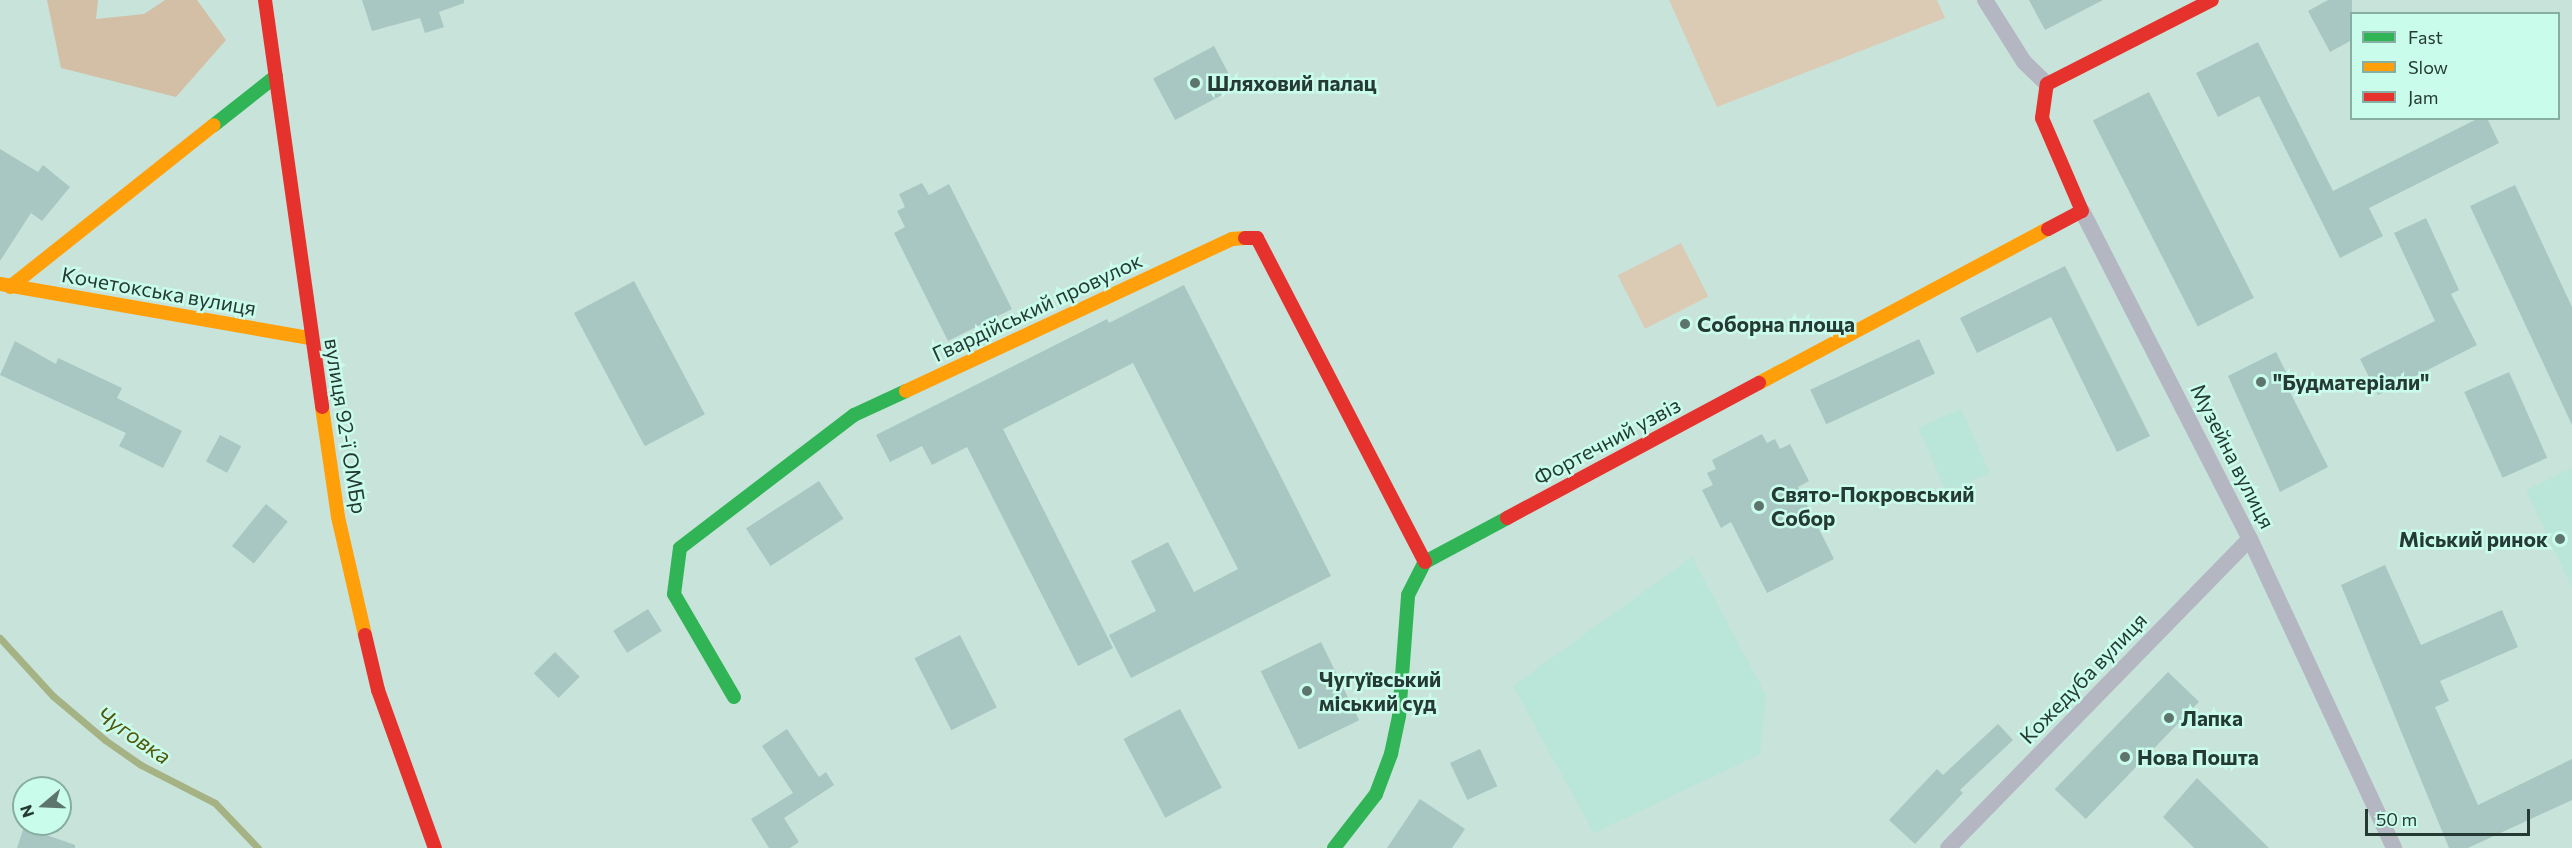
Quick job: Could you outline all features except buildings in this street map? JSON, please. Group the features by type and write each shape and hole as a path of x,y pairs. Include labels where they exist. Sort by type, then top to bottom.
{"main road":[{"name":"вулиця 92-ї ОМБр","path":"265,0 311,338 356,604 378,690 435,848"},
{"path":"2047,84 2212,0"},
{"path":"5,286 276,76"},
{"name":"Музейна вулиця","path":"2047,84 2042,118 2082,211"},
{"name":"Фортечний узвіз","path":"1425,562 2082,211"},
{"name":"Гвардійський провулок","path":"734,698 674,594 680,548 854,415 1232,239 1257,238 1425,562"},
{"name":"Кочетокська вулиця","path":"5,286 311,338"},
{"path":"1334,848 1376,794 1390,754 1399,716 1408,595 1425,562"}],"street":[{"path":"1985,0 2024,62 2047,84"},
{"name":"Музейна вулиця","path":"2082,211 2250,539 2394,848"},
{"name":"Кожедуба вулиця","path":"1948,848 2250,539"}],"shaded area":[{"path":"47,0 98,0 96,19 144,14 165,0 197,0 226,40 176,97 61,68"},
{"path":"1669,0 1937,0 1945,18 1717,107"},
{"path":"1681,243 1708,296 1645,329 1618,275"},
{"path":"1961,409 1989,473 1947,492 1918,428"},
{"name":"Міський ринок","path":"2572,468 2572,588 2526,490"},
{"path":"1692,557 1766,695 1760,754 1594,833 1513,686"}],"waterway":[{"name":"Чуговка","path":"0,638 53,696 105,740 141,765 215,803 258,848"}],"traffic: fast":[{"path":"214,125 276,76"},
{"path":"734,697 674,594 680,548 854,415 906,391"},
{"path":"1334,848 1376,794 1391,754 1399,716 1408,595 1425,562 1507,518"}],"traffic: slow":[{"path":"10,287 214,125"},
{"path":"1759,383 2048,229"},
{"path":"906,391 1232,239 1245,238"},
{"path":"0,284 311,338"},
{"path":"322,407 338,517 365,635"}],"traffic: jam":[{"path":"265,0 322,407"},
{"path":"2048,229 2082,211 2042,118 2047,84 2212,0"},
{"path":"1245,238 1257,238 1425,562"},
{"path":"1507,518 1759,383"},
{"path":"365,635 378,690 435,848"}],"place":[{"name":"Шляховий палац","path":"1195,83"},
{"name":"Соборна площа","path":"1685,324"},
{"name":"\"Будматеріали\"","path":"2261,382"},
{"name":"Свято-Покровський Собор","path":"1759,506"},
{"name":"Міський ринок","path":"2560,539"},
{"name":"Чугуївський міський суд","path":"1307,691"},
{"name":"Лапка","path":"2169,718"},
{"name":"Нова Пошта","path":"2125,757"}]}
